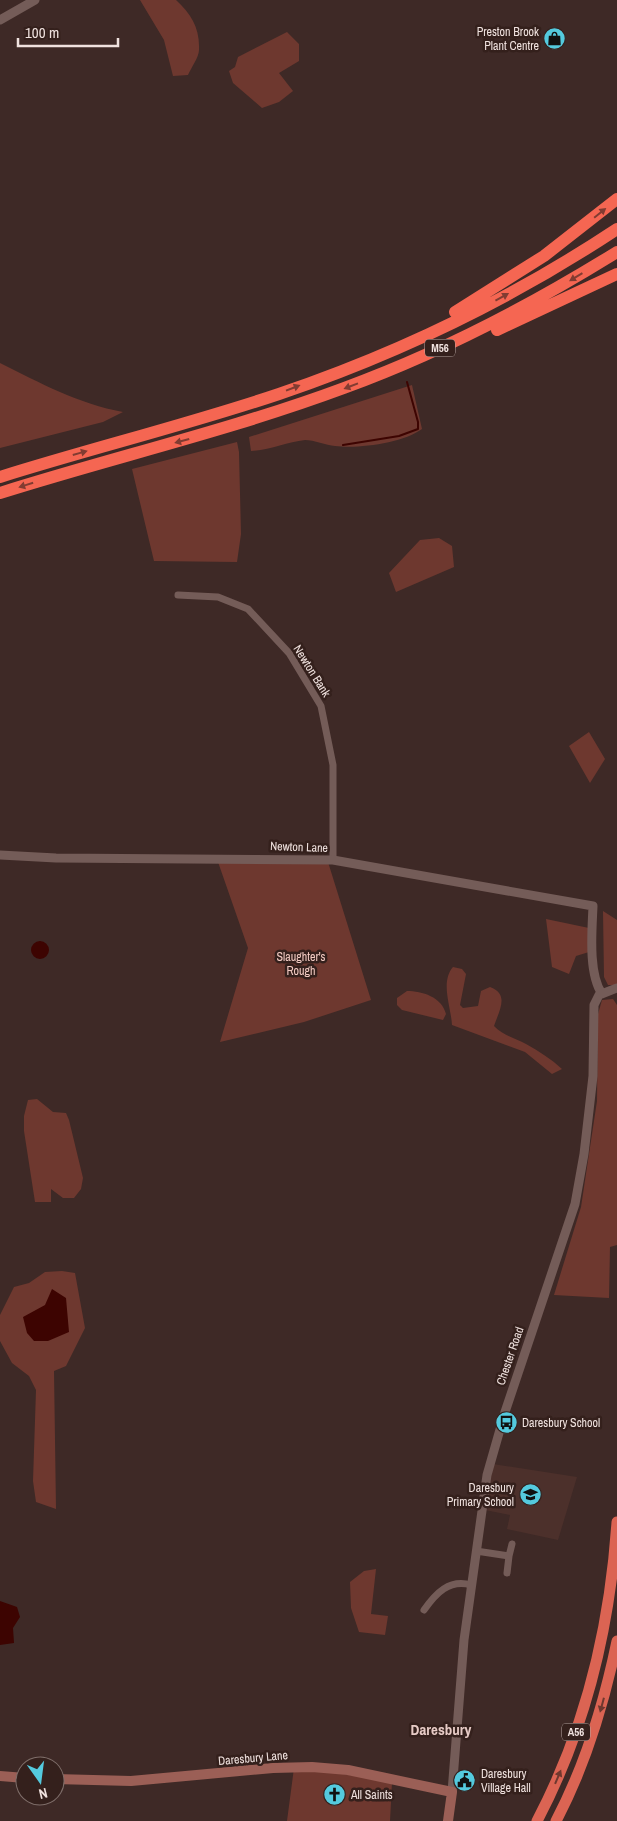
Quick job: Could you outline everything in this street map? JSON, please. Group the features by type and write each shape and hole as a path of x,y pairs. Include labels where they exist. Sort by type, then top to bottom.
{"highway":[{"path":"378,355 502,284 544,256 617,199"},
{"name":"M56","path":"0,477 223,412 337,372 491,303 617,229"},
{"name":"M56","path":"0,493 228,426 384,373 498,320 617,252"},
{"path":"384,373 433,359 617,274"},
{"name":"A56","path":"537,1821 558,1780 579,1726 593,1678 609,1604 617,1522"},
{"name":"A56","path":"556,1821 584,1758 601,1710 617,1641"}],"main road":[{"name":"Daresbury Lane","path":"65,1779 131,1780 273,1768 312,1767 348,1770 452,1792"},
{"path":"0,1776 15,1777"},
{"name":"Chester Road","path":"448,1821 452,1792"}],"street":[{"path":"0,20 35,0"},
{"name":"Newton Bank","path":"178,595 218,597 248,609 289,653 321,706 333,765 333,860"},
{"name":"Newton Lane","path":"0,855 56,858 333,860 593,906 594,971 596,983 605,992"},
{"path":"605,992 617,988"},
{"path":"605,992 617,994"},
{"name":"Chester Road","path":"452,1792 460,1684 471,1586 493,1451 575,1204 584,1154 593,1076 594,1005 605,992"},
{"path":"506,1574 512,1544"},
{"path":"476,1551 510,1556"},
{"path":"424,1610 441,1589 458,1584 471,1586"}],"shaded area":[{"path":"40,941 46,944 49,950 46,956 40,959 34,956 31,950 34,944"},
{"path":"52,1289 66,1298 69,1332 48,1341 34,1341 27,1333 23,1317 45,1305"},
{"name":"Daresbury Primary School","path":"493,1464 577,1477 558,1540 507,1529 510,1515 485,1510"},
{"path":"0,1601 17,1607 20,1617 13,1628 14,1643 0,1645"}],"green space":[{"path":"140,0 176,0 194,22 198,35 199,53 188,75 173,76 164,40"},
{"path":"287,32 299,44 299,61 279,73 293,91 279,102 262,108 233,83 229,71 235,67 238,57"},
{"path":"0,363 75,398 123,412 103,422 0,448"},
{"path":"412,385 422,429 414,434 368,446 345,447 305,440 251,451 249,437"},
{"path":"237,442 239,452 241,534 237,562 154,561 132,469"},
{"path":"439,538 452,546 454,567 396,592 389,573 420,540"},
{"path":"589,732 605,759 590,783 569,746"},
{"name":"Slaughter's Rough","path":"218,862 328,862 371,1000 304,1022 220,1042 248,948"},
{"path":"603,911 617,920 617,985 608,985 604,977"},
{"path":"546,919 589,928 589,952 576,956 569,974 552,967"},
{"path":"453,967 462,969 466,974 460,1005 463,1008 478,1006 481,991 490,987 496,990 500,994 501,1004 494,1026 505,1034 540,1052 562,1069 552,1074 525,1052 452,1025 447,995 447,980"},
{"path":"407,991 419,992 436,999 444,1008 446,1014 443,1020 402,1010 397,1005 397,998"},
{"path":"613,999 617,1005 617,1245 610,1247 609,1298 554,1295 581,1207 597,1101 598,1014 602,1000"},
{"path":"37,1099 53,1112 66,1113 69,1120 83,1178 81,1189 74,1198 63,1198 51,1189 51,1202 35,1202 24,1131 24,1116 28,1100"},
{"path":"62,1271 75,1273 85,1328 66,1366 54,1371 56,1509 36,1502 33,1481 36,1390 29,1376 12,1363 0,1341 0,1315 14,1287 29,1283 45,1272"},
{"path":"376,1569 371,1614 388,1616 385,1635 359,1632 351,1608 350,1582 364,1571"},
{"path":"294,1768 319,1770 392,1782 390,1821 287,1821"}],"waterway":[{"path":"343,445 399,436 418,429 418,422 407,382"}],"place":[{"name":"Preston Brook Plant Centre","path":"555,39"},
{"name":"Daresbury School","path":"506,1423"},
{"name":"Daresbury Primary School","path":"530,1495"},
{"name":"Daresbury Village Hall","path":"465,1781"},
{"name":"All Saints","path":"335,1795"}],"district":[{"name":"Daresbury","path":"441,1729"}]}
